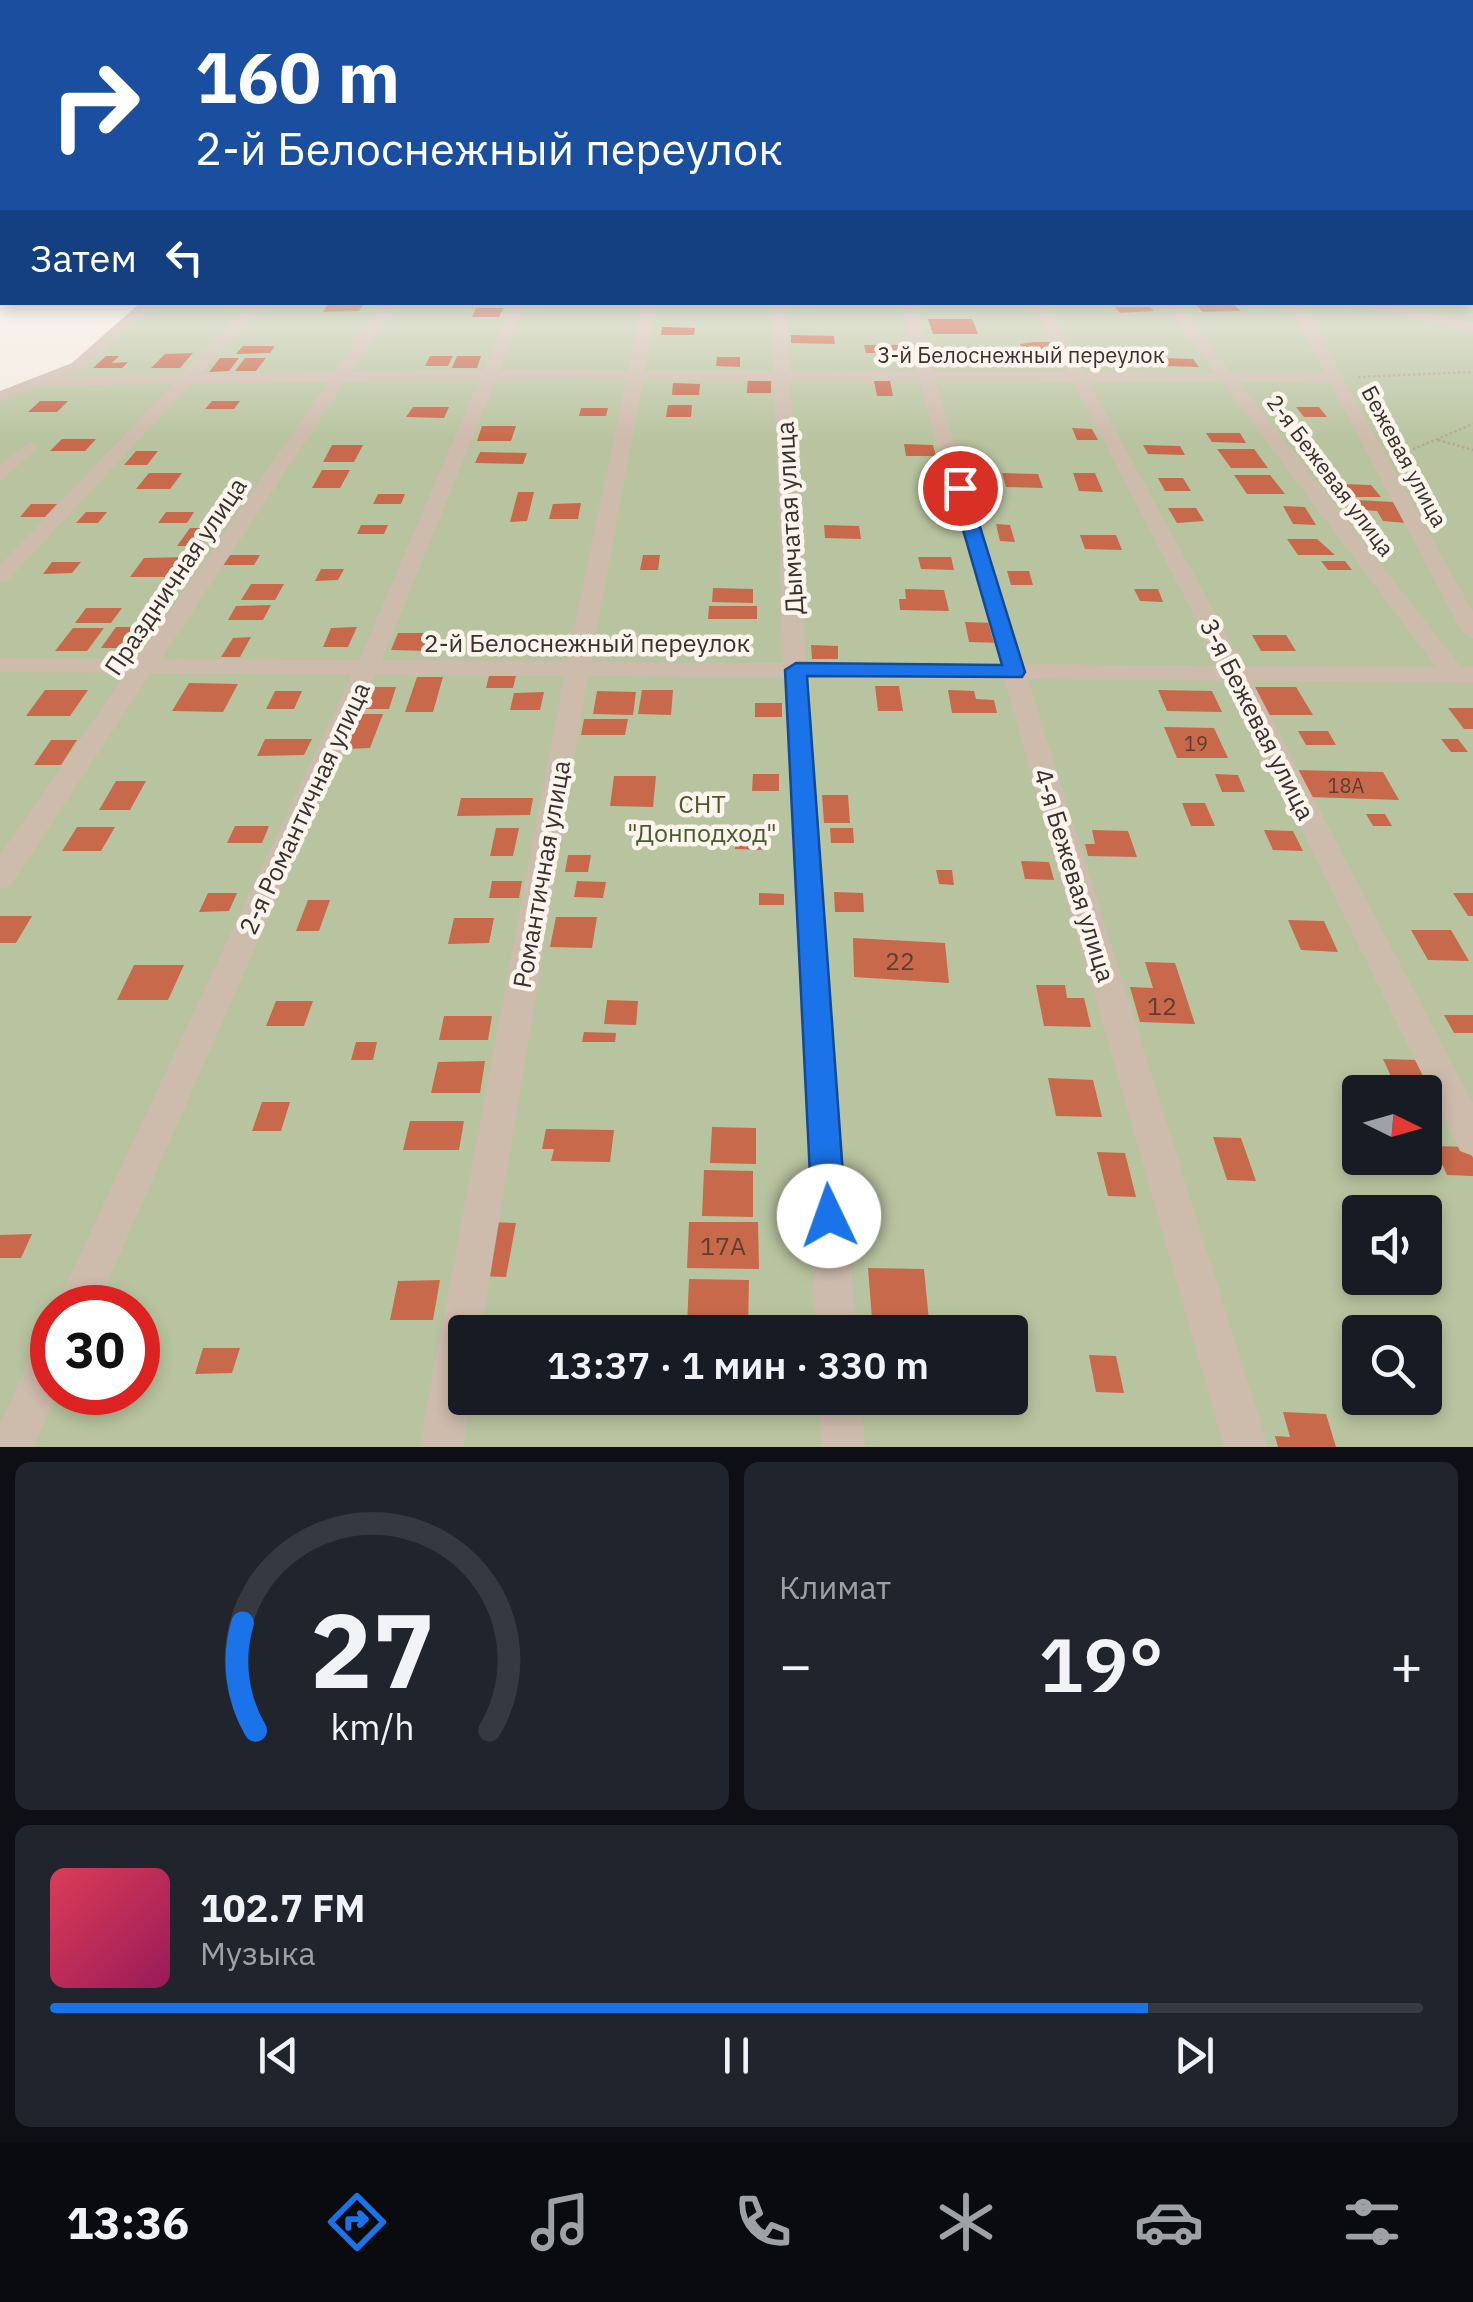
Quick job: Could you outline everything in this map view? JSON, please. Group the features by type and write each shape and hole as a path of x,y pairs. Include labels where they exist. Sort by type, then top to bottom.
{"street":[{"path":"0,397 78,366 145,307"},
{"path":"0,577 254,307"},
{"name":"Праздничная улица","path":"0,878 147,667 388,307"},
{"name":"2-я Романтичная улица","path":"86,1285 368,668 518,307"},
{"name":"Романтичная улица","path":"441,1447 577,671 649,307"},
{"name":"Дымчатая улица","path":"780,307 796,670 835,1315"},
{"name":"4-я Бежевая улица","path":"910,307 926,377 1246,1447"},
{"name":"3-я Бежевая улица","path":"1040,307 1236,675 1473,1139"},
{"name":"2-я Бежевая улица","path":"1174,307 1464,675"},
{"name":"Бежевая улица","path":"1297,307 1473,632"},
{"path":"1367,307 1473,327"},
{"name":"3-й Белоснежный переулок","path":"44,381 488,374 1337,378"},
{"path":"0,475 29,447"},
{"name":"2-й Белоснежный переулок","path":"0,665 1464,675"},
{"path":"12,1447 30,1407"},
{"path":"841,1415 843,1447"}],"path":[{"path":"1337,378 1473,372"},
{"path":"1382,460 1473,424"},
{"path":"1438,440 1473,450"}],"green space":[{"name":"СНТ \"Донподход\"","path":"141,307 1473,307 1473,1447 0,1447 0,394 70,371"}],"building":[{"path":"326,307 362,307 359,311 323,312"},
{"path":"1115,307 1150,307 1154,311 1120,313"},
{"path":"1198,307 1236,307 1241,311 1203,312"},
{"path":"476,308 503,308 499,317 472,317"},
{"path":"928,319 972,319 978,334 933,334"},
{"path":"662,327 695,328 694,335 661,335"},
{"path":"791,335 834,336 835,344 791,343"},
{"path":"1051,342 1057,353 1023,352 1020,344"},
{"path":"864,345 898,345 900,353 866,353"},
{"path":"243,346 275,346 270,353 236,354"},
{"path":"193,353 180,368 151,368 165,354"},
{"path":"1015,355 1045,355 1051,366 1020,366"},
{"path":"106,356 119,356 112,363 128,362 122,368 93,368"},
{"path":"430,356 453,356 448,366 425,366"},
{"path":"457,356 481,356 477,368 452,368"},
{"path":"717,357 740,357 740,367 716,366"},
{"path":"220,358 239,358 229,371 209,372"},
{"path":"245,358 266,358 256,371 235,371"},
{"path":"1162,358 1193,359 1199,367 1167,366"},
{"path":"748,377 771,378 771,393 747,393"},
{"path":"874,381 890,381 893,396 877,396"},
{"path":"673,383 700,384 699,395 672,395"},
{"path":"40,401 68,401 57,412 28,412"},
{"path":"212,401 240,401 234,409 205,409"},
{"path":"668,405 692,405 691,417 666,417"},
{"path":"413,407 449,407 444,418 406,417"},
{"path":"1296,407 1319,407 1327,417 1304,417"},
{"path":"581,408 608,408 606,416 579,416"},
{"path":"482,426 516,426 511,441 477,441"},
{"path":"1072,428 1092,429 1098,440 1077,440"},
{"path":"1206,433 1240,433 1246,443 1212,442"},
{"path":"62,439 96,439 85,451 50,451"},
{"path":"904,444 933,445 936,456 906,456"},
{"path":"332,445 363,445 354,462 323,462"},
{"path":"1143,445 1180,446 1185,455 1148,454"},
{"path":"1217,449 1254,449 1268,468 1231,468"},
{"path":"136,451 158,451 147,465 124,465"},
{"path":"480,452 527,453 523,464 475,463"},
{"path":"322,470 350,470 340,488 312,488"},
{"path":"149,473 182,473 170,489 136,489"},
{"path":"1002,473 1038,474 1043,488 1006,487"},
{"path":"1073,473 1095,473 1103,492 1079,491"},
{"path":"1234,475 1270,475 1285,494 1247,494"},
{"path":"1158,478 1183,478 1191,491 1165,491"},
{"path":"1342,484 1371,485 1381,497 1352,497"},
{"path":"518,492 534,492 527,521 510,522"},
{"path":"378,494 405,494 401,504 373,504"},
{"path":"1356,500 1393,502 1406,523 1383,521 1377,511 1362,510"},
{"path":"581,503 578,519 549,519 553,504"},
{"path":"31,504 57,504 45,517 20,517"},
{"path":"1283,506 1305,507 1316,525 1293,524"},
{"path":"1168,508 1196,508 1204,521 1177,523"},
{"path":"86,512 107,512 98,523 76,523"},
{"path":"166,512 194,512 187,523 158,523"},
{"path":"996,524 1010,525 1015,542 1000,541"},
{"path":"361,525 388,525 384,534 357,534"},
{"path":"824,525 859,526 861,539 825,538"},
{"path":"190,528 210,528 197,546 177,546"},
{"path":"1080,535 1116,535 1122,550 1085,549"},
{"path":"1287,539 1317,539 1335,555 1298,555"},
{"path":"230,555 260,555 254,565 223,565"},
{"path":"643,555 660,555 658,570 640,570"},
{"path":"187,557 174,577 130,577 144,558"},
{"path":"918,557 951,557 954,570 921,569"},
{"path":"1321,561 1345,561 1352,570 1328,570"},
{"path":"52,562 81,562 72,573 43,574"},
{"path":"321,569 344,569 338,580 315,581"},
{"path":"1007,571 1029,571 1033,585 1011,585"},
{"path":"251,584 284,584 275,600 241,600"},
{"path":"713,588 753,589 753,603 712,602"},
{"path":"905,589 944,590 949,611 900,610 899,599 906,599"},
{"path":"1134,589 1158,589 1163,602 1140,601"},
{"path":"271,605 263,620 228,620 236,606"},
{"path":"709,606 757,606 757,619 708,619"},
{"path":"86,608 122,608 111,623 75,623"},
{"path":"965,622 996,623 1001,643 969,642"},
{"path":"116,627 146,627 132,648 101,648"},
{"path":"357,627 348,647 323,647 331,628"},
{"path":"73,628 104,628 87,651 55,651"},
{"path":"398,633 433,633 427,651 391,650"},
{"path":"1252,635 1286,635 1296,651 1261,651"},
{"path":"251,637 240,657 221,657 233,638"},
{"path":"811,645 838,646 838,659 812,659"},
{"path":"489,676 516,676 513,688 486,688"},
{"path":"417,677 443,677 433,712 405,712"},
{"path":"189,683 238,684 223,712 172,711"},
{"path":"875,686 899,686 903,711 878,711"},
{"path":"372,687 396,687 389,709 364,709"},
{"path":"1254,687 1296,687 1313,715 1269,715"},
{"path":"45,690 88,690 70,716 26,716"},
{"path":"642,690 673,690 671,715 638,714"},
{"path":"948,690 974,691 976,699 994,700 997,713 952,713"},
{"path":"1158,690 1212,691 1222,712 1167,711"},
{"path":"275,691 302,691 294,709 266,709"},
{"path":"597,691 636,692 633,715 593,714"},
{"path":"544,692 540,710 510,710 514,693"},
{"path":"755,703 782,703 782,717 755,717"},
{"path":"1448,708 1473,708 1473,729 1464,729"},
{"path":"359,714 383,714 370,748 346,749"},
{"path":"584,719 628,719 625,735 581,735"},
{"path":"1164,727 1214,728 1228,758 1177,758"},
{"path":"1298,731 1328,731 1336,745 1306,745"},
{"path":"265,739 312,739 304,755 257,756"},
{"path":"1441,739 1458,739 1468,752 1451,752"},
{"path":"51,740 77,740 61,765 34,765"},
{"path":"1294,770 1383,772 1399,800 1308,797"},
{"path":"753,774 779,774 779,791 752,791"},
{"path":"1215,774 1238,775 1245,792 1222,792"},
{"path":"614,776 656,776 653,807 610,806"},
{"path":"116,781 146,781 130,810 99,810"},
{"path":"822,795 848,795 850,823 824,823"},
{"path":"461,798 533,798 530,815 457,816"},
{"path":"1182,803 1205,803 1215,826 1191,826"},
{"path":"1366,814 1385,814 1392,826 1373,826"},
{"path":"235,826 269,826 262,843 227,843"},
{"path":"77,827 115,827 101,851 62,851"},
{"path":"496,828 519,828 513,856 490,856"},
{"path":"830,828 853,828 854,843 831,843"},
{"path":"1092,830 1128,831 1137,857 1088,856 1085,844 1095,844"},
{"path":"1264,830 1293,831 1303,851 1273,850"},
{"path":"735,833 767,834 767,850 735,849"},
{"path":"568,855 591,855 588,872 565,872"},
{"path":"1021,861 1049,862 1054,880 1025,879"},
{"path":"936,870 952,870 954,885 939,884"},
{"path":"492,881 522,881 519,898 489,898"},
{"path":"577,881 606,882 603,898 574,897"},
{"path":"834,892 863,893 864,912 835,912"},
{"path":"208,893 237,893 229,911 199,912"},
{"path":"759,893 784,894 784,905 759,905"},
{"path":"1453,893 1473,893 1473,916 1468,916"},
{"path":"308,900 330,900 319,931 296,931"},
{"path":"0,916 32,916 16,943 0,943"},
{"path":"556,917 597,917 592,948 550,947"},
{"path":"454,918 494,918 489,943 448,944"},
{"path":"1288,920 1324,921 1338,952 1301,950"},
{"path":"1411,930 1451,930 1469,961 1428,960"},
{"path":"853,938 945,943 949,983 854,977"},
{"path":"1145,962 1175,963 1195,1024 1140,1022 1130,987 1153,988"},
{"path":"134,965 184,965 168,1000 117,1000"},
{"path":"1036,985 1065,985 1067,998 1084,998 1091,1027 1044,1026"},
{"path":"607,1000 638,1001 636,1025 604,1024"},
{"path":"276,1001 313,1001 304,1026 266,1026"},
{"path":"1444,1015 1473,1015 1473,1033 1454,1033"},
{"path":"444,1016 492,1016 488,1040 439,1040"},
{"path":"584,1032 616,1033 615,1042 582,1042"},
{"path":"356,1042 377,1042 373,1060 351,1060"},
{"path":"1383,1059 1419,1060 1426,1075 1390,1075"},
{"path":"485,1061 480,1093 431,1093 438,1062"},
{"path":"1048,1078 1093,1080 1102,1117 1056,1116"},
{"path":"262,1102 290,1102 281,1131 252,1131"},
{"path":"410,1121 464,1121 459,1150 403,1150"},
{"path":"712,1127 756,1128 756,1164 710,1163"},
{"path":"546,1129 614,1130 610,1162 551,1161 554,1149 542,1149"},
{"path":"1213,1137 1241,1138 1256,1181 1227,1180"},
{"path":"1442,1146 1468,1147 1473,1158 1473,1176 1447,1175 1442,1164"},
{"path":"1097,1152 1125,1153 1136,1197 1108,1196"},
{"path":"704,1170 753,1171 753,1217 702,1216"},
{"path":"490,1222 516,1223 506,1277 480,1276"},
{"path":"689,1222 758,1222 759,1269 687,1268"},
{"path":"32,1234 21,1258 0,1258 0,1235"},
{"path":"868,1268 924,1269 928,1315 872,1315"},
{"path":"689,1279 749,1280 748,1315 687,1315"},
{"path":"440,1280 433,1320 390,1320 398,1281"},
{"path":"203,1348 240,1348 232,1373 195,1374"},
{"path":"1089,1355 1116,1356 1124,1393 1096,1392"},
{"path":"1283,1412 1326,1414 1336,1447 1278,1447 1275,1436 1290,1437"}],"route":[{"path":"829,1216 796,670 1014,672 960,488"}]}
